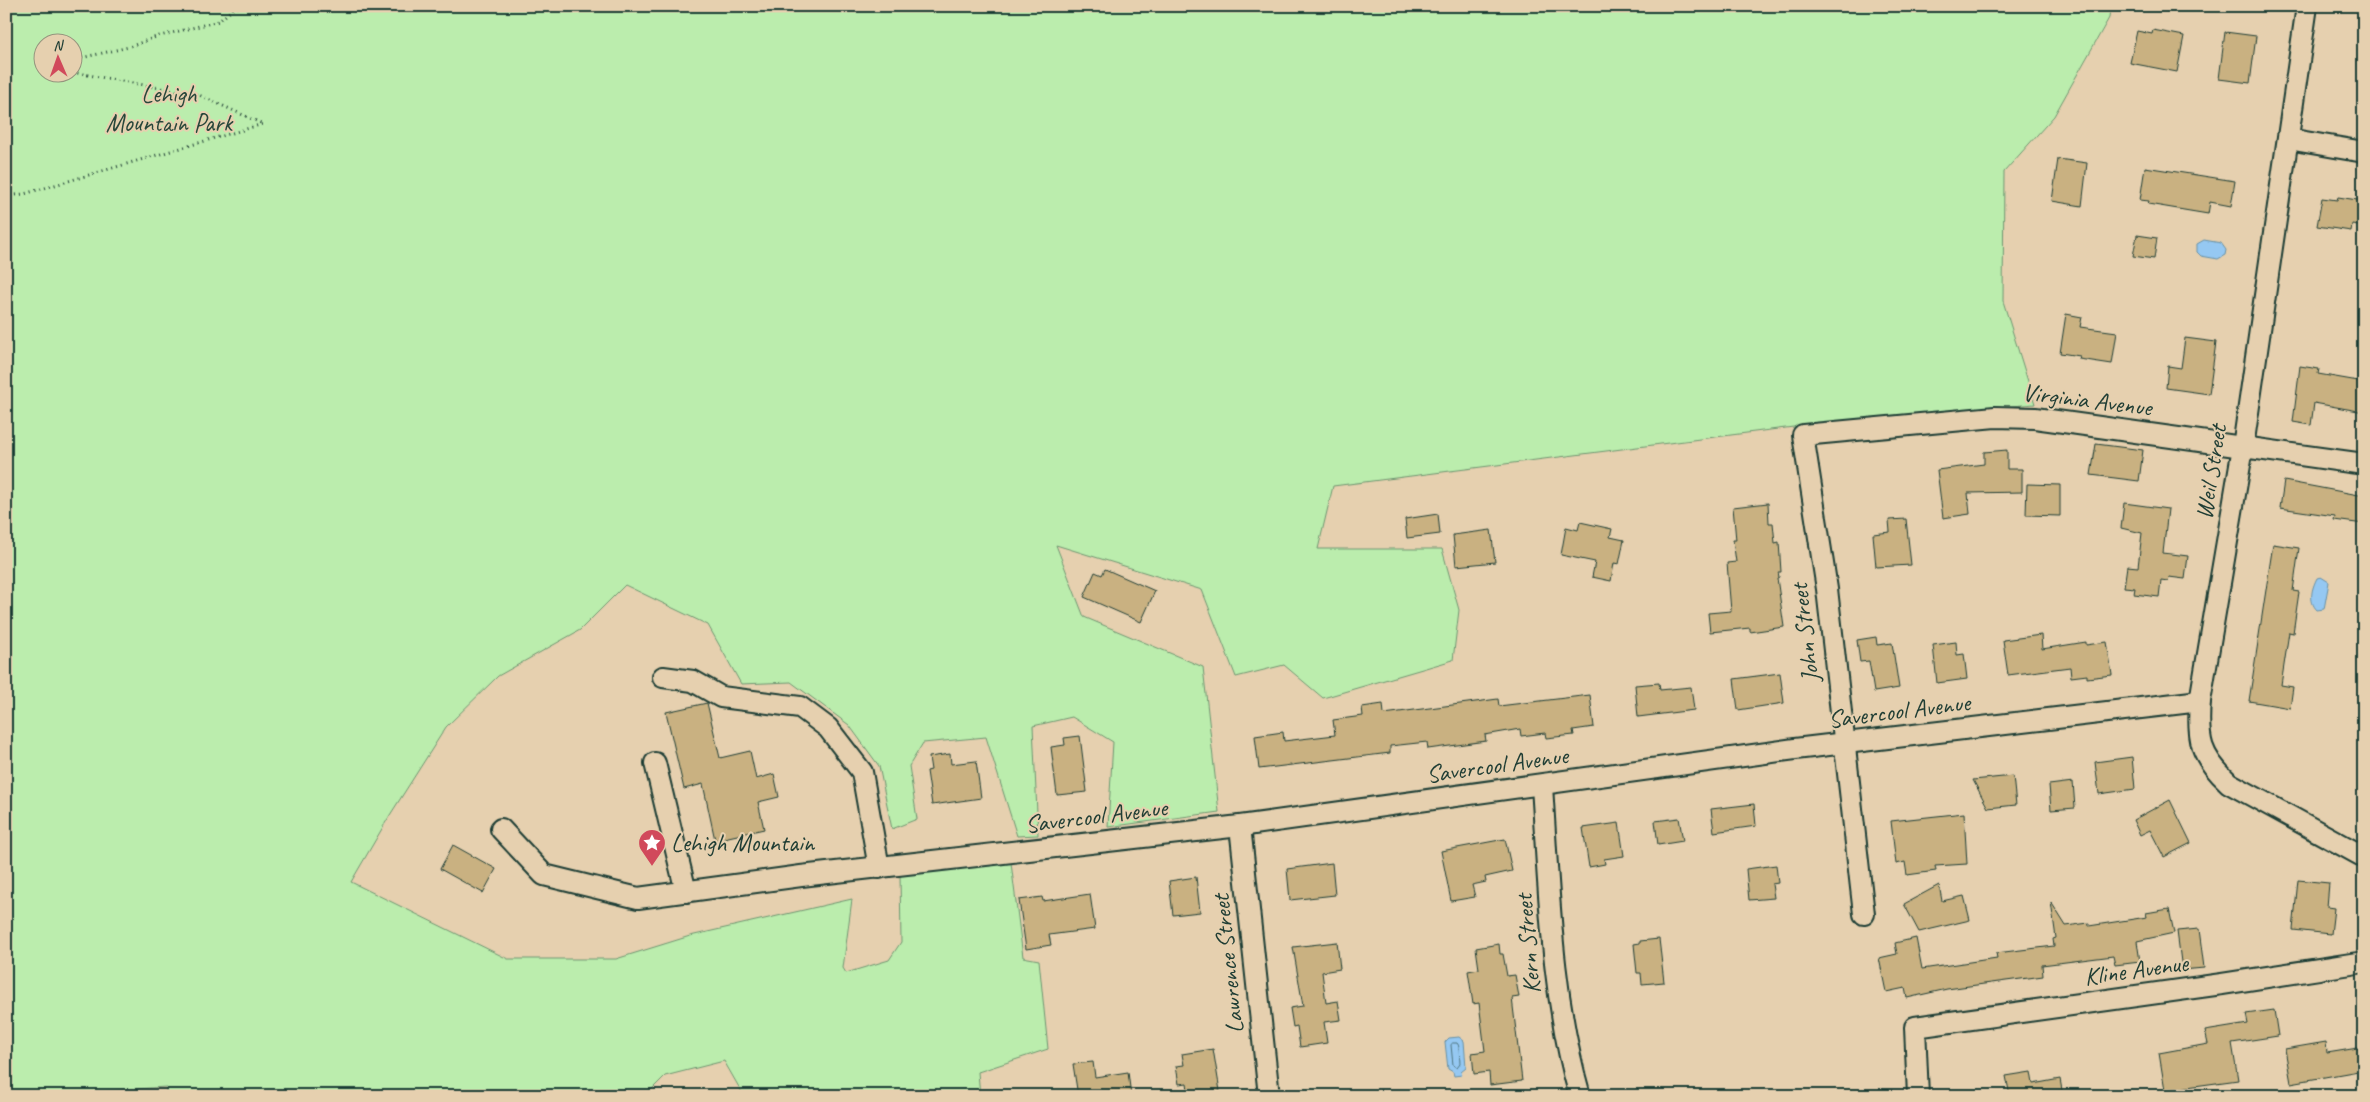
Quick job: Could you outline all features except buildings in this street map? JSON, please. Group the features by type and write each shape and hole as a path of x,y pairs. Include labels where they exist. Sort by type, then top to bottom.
{"street":[{"name":"Weil Street","path":"2307,6 2243,447 2200,701 2198,731 2200,744 2215,770 2229,783 2364,857"},
{"path":"2288,139 2364,152"},
{"name":"Virginia Avenue","path":"1803,435 1995,417 2035,418 2364,464"},
{"name":"John Street","path":"1803,435 1827,589 1864,914"},
{"path":"663,676 692,681 720,697 800,708 828,728 862,772 879,868"},
{"name":"Savercool Avenue","path":"501,829 544,875 638,898 801,876 1240,826 1844,744 2200,701"},
{"path":"655,763 686,892"},
{"name":"Kern Street","path":"1542,786 1554,958 1560,1009 1580,1096"},
{"name":"Lawrence Street","path":"1240,826 1255,981 1269,1096"},
{"name":"Kline Avenue","path":"1918,1096 1915,1027 2364,962"}],"path":[{"path":"82,58 129,47 156,37 219,21 233,9 240,6"},
{"path":"6,196 24,194 263,124 199,95 82,74"}],"green space":[{"name":"Lehigh Mountain Park","path":"6,6 2110,6 2109,18 2054,116 2004,172 2003,301 2035,404 1856,419 1333,486 1318,549 1442,549 1459,610 1453,660 1323,698 1284,665 1236,677 1202,590 1056,545 1084,617 1203,667 1219,812 1108,827 1113,742 1072,717 1033,726 1038,835 1017,836 986,737 923,743 909,766 917,819 892,829 879,766 849,725 791,682 741,684 708,625 625,585 580,630 498,676 446,727 390,815 351,882 508,959 616,959 690,936 852,899 843,968 846,973 889,960 901,942 900,874 1011,863 1023,957 1039,960 1048,1049 978,1072 980,1096 744,1096 724,1061 665,1076 645,1096 166,1096 166,1087 108,1091 85,1096 6,1096"}],"water":[{"path":"2204,240 2221,243 2226,250 2225,255 2218,259 2201,256 2197,252 2197,244"},
{"path":"2321,577 2329,582 2324,609 2317,610 2312,603 2312,594 2317,578"},
{"path":"1459,1037 1464,1041 1466,1067 1461,1071 1462,1075 1454,1076 1453,1072 1448,1069 1445,1042 1449,1038"}],"place":[{"name":"Lehigh Mountain","path":"652,867"}]}
